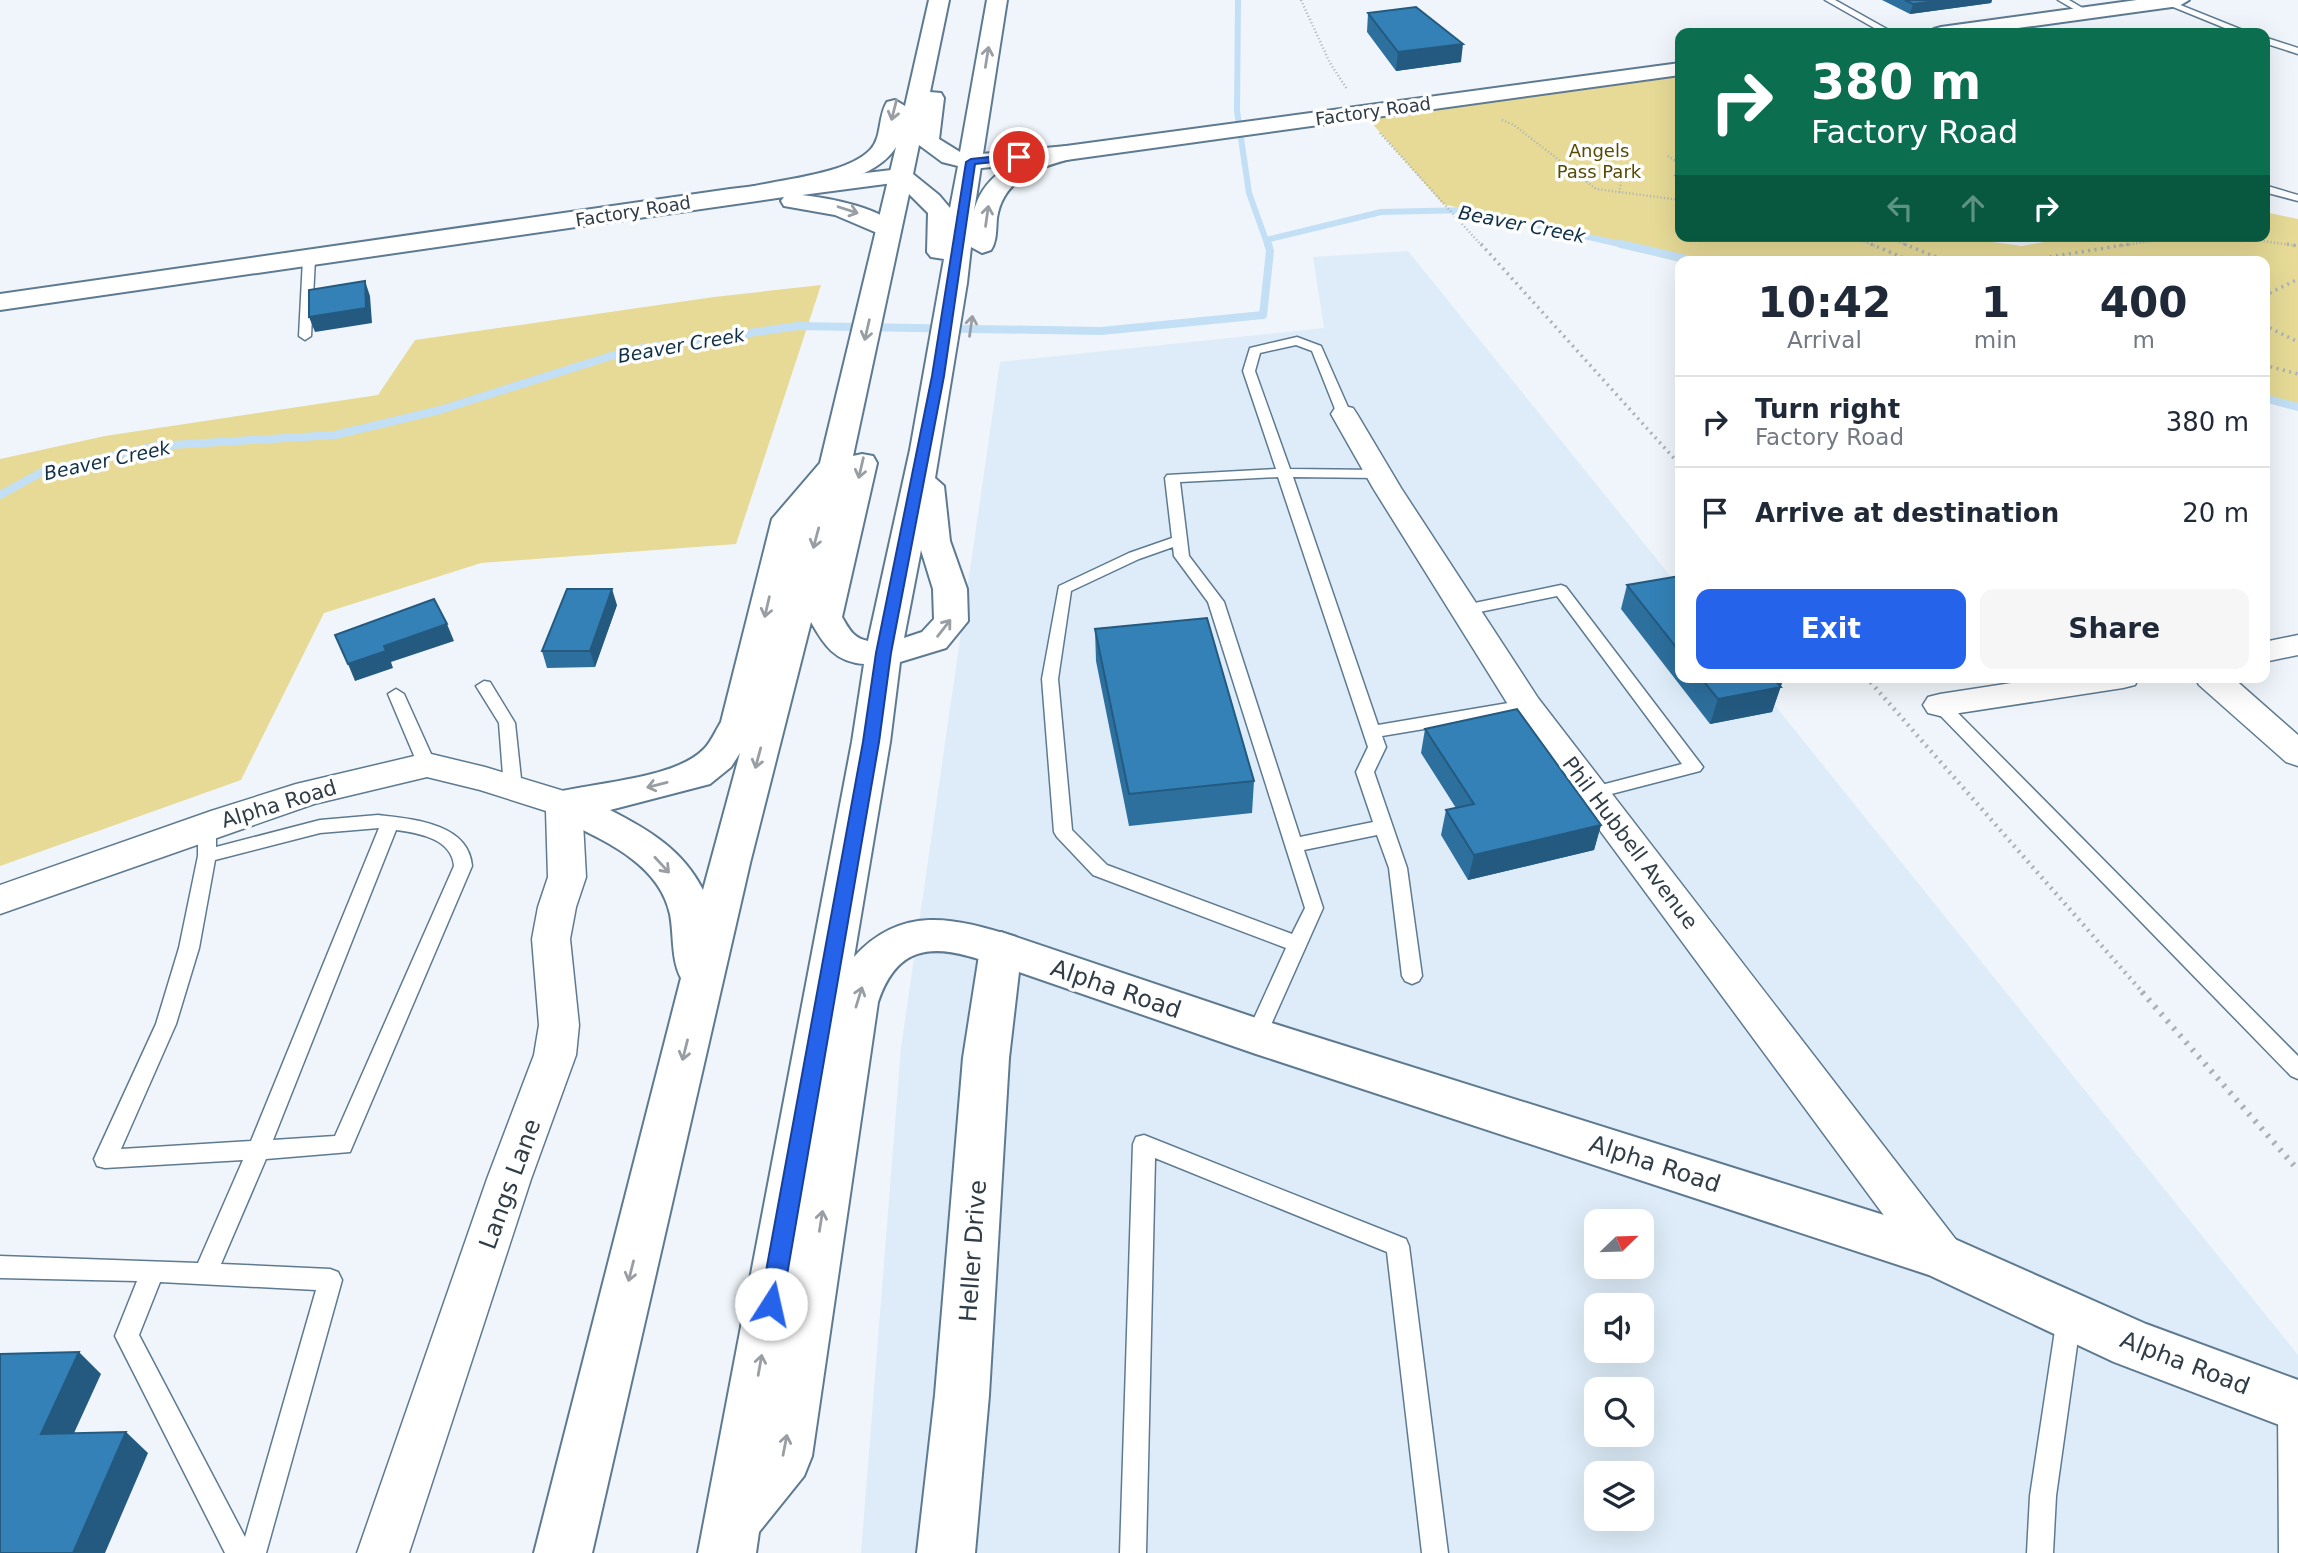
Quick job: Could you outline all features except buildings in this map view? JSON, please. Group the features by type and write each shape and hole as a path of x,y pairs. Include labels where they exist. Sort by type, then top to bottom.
{"main road":[{"path":"925,450 934,541 950,589 951,621 934,640 904,650 860,653 840,643 825,617 863,462 868,377 887,284 901,262 889,231 939,0"},
{"path":"953,0 926,134 928,142 937,151 971,162"},
{"path":"730,1537 864,781 883,653 941,374 955,284 962,209 997,0"},
{"path":"2012,28 2168,1"},
{"path":"754,193 839,174 880,153 886,142 910,44 931,31"},
{"name":"Factory Road","path":"969,43 962,81 988,131 1066,153"},
{"name":"Factory Road","path":"971,162 1066,153 1675,70"},
{"path":"941,374 955,284 989,200 998,186 1028,165 1066,153"},
{"path":"900,176 935,203 942,213 955,284"},
{"name":"Factory Road","path":"0,302 754,193 900,176"},
{"name":"Factory Road","path":"367,251 443,246 785,201 840,207 867,216 889,231"},
{"path":"563,1553 699,991 836,461 868,377"},
{"path":"564,804 608,797 683,779 696,775 718,758 740,722 788,519 836,461"},
{"path":"564,804 644,846 679,883 694,932 699,991"},
{"name":"Alpha Road","path":"730,1537 784,1456 856,1002 867,972 885,953 907,938 934,933 974,940 1256,1036 1941,1256 2133,1343 2294,1405"},
{"name":"Heller Drive","path":"946,1553 962,1395 986,1058 1001,950"}],"street":[{"name":"Phil Hubbell Avenue","path":"1344,414 1526,706 1941,1256"},
{"path":"2270,651 2298,645"},
{"path":"1940,705 2084,683"},
{"path":"2218,683 2298,754"},
{"name":"Alpha Road","path":"0,900 207,841 309,793 427,765 564,804"},
{"name":"Langs Lane","path":"383,1553 509,1179 555,1055 559,1025 551,939 557,907 567,877 564,804"}],"lane":[{"path":"1829,0 1880,28"},
{"path":"2062,0 2087,13"},
{"path":"2168,1 2233,28"},
{"path":"2270,42 2298,51"},
{"path":"2270,190 2298,198"},
{"path":"305,336 309,259"},
{"path":"1344,414 1317,349 1297,341 1254,351 1250,371 1377,747 1365,772 1398,868 1412,976"},
{"path":"1256,1036 1314,908 1216,601 1182,556 1172,478 1284,473 1379,474"},
{"path":"1180,540 1134,556 1064,589 1051,679 1063,832 1100,870 1297,944"},
{"path":"1465,610 1560,590 1694,767 1592,793"},
{"path":"484,686 507,723 513,788"},
{"path":"396,694 427,765"},
{"path":"1940,705 2298,1070"},
{"path":"1372,732 1526,706"},
{"path":"358,821 390,823 426,830 455,841 463,853 463,866 342,1145 105,1159 166,1024 189,948 207,841 358,821"},
{"path":"205,1274 258,1151 390,823"},
{"path":"1294,845 1384,827"},
{"path":"1133,1553 1144,1143 1398,1246 1435,1553"},
{"path":"0,1267 330,1280 253,1553"},
{"path":"153,1271 127,1336 239,1553"},
{"path":"2040,1553 2043,1496 2070,1315"},
{"path":"2292,1553 2294,1405"}],"path":[{"path":"1301,0 1330,63 1350,93"},
{"path":"1496,117 1514,125 1589,185 1619,194 1675,200"},
{"path":"1373,126 1675,460"},
{"path":"1668,156 1675,161"},
{"path":"1612,164 1622,177 1619,194"},
{"path":"1865,242 1899,256"},
{"path":"1898,242 1933,256"},
{"path":"2056,256 2146,242"},
{"path":"2270,242 2298,246"},
{"path":"2270,293 2298,279"},
{"path":"2270,328 2298,342"},
{"path":"2270,367 2298,374"},
{"path":"1871,683 2298,1170"}],"shaded area":[{"path":"1408,251 1675,582 1675,683 1757,683 2298,1355 2298,1553 861,1553 901,1048 1000,362 1324,328 1313,257"}],"green space":[{"name":"Angels Pass Park","path":"1675,70 1675,242 1992,242 2022,246 2044,242 2270,242 2270,213 2298,219 2298,410 2270,403 2270,256 1675,256 1675,261 1443,204 1362,112"},
{"path":"821,285 736,544 481,563 324,613 241,780 0,866 0,459 105,436 378,395 415,340 714,297"}],"waterway":[{"name":"Beaver Creek","path":"1238,0 1237,111 1249,193 1268,246"},
{"name":"Beaver Creek","path":"1266,240 1381,212 1468,210 1629,246"},
{"name":"Beaver Creek","path":"0,495 42,472 156,446 335,435 440,410 630,350 798,326 1101,331 1263,315 1270,251 1268,244"},
{"name":"Beaver Creek","path":"1621,244 1675,256"},
{"name":"Beaver Creek","path":"2270,400 2298,407"}],"route":[{"path":"771,1304 871,742 883,653 938,376 971,162 1019,157"}]}
